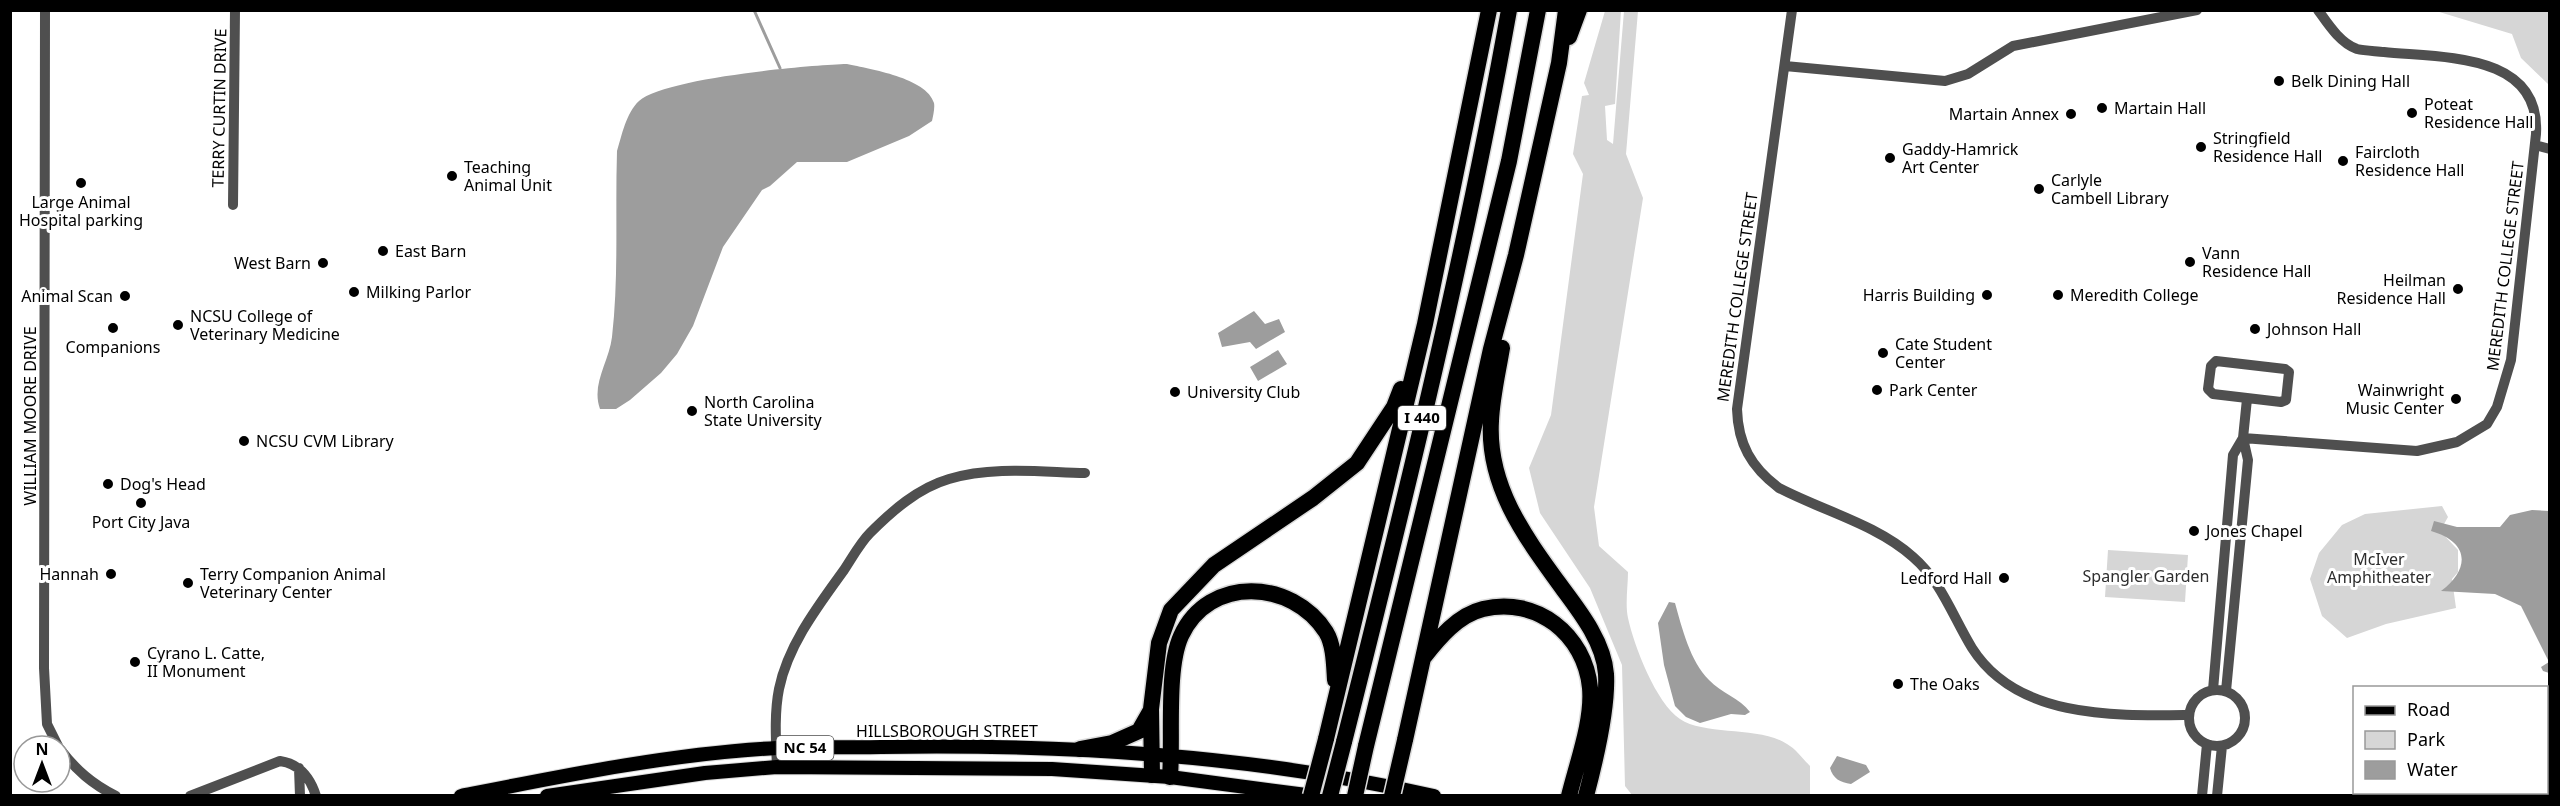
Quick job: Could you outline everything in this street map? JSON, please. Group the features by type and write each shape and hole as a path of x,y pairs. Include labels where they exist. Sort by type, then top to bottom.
{"highway":[{"path":"1482,41 1484,10"},
{"path":"1312,795 1425,324 1489,10"},
{"name":"I 440","path":"1330,795 1447,313 1509,10"},
{"name":"I 440","path":"1355,795 1509,161 1538,10"},
{"path":"1392,795 1491,349 1516,255 1559,63 1566,10"},
{"path":"1559,63 1579,10"},
{"path":"1516,255 1491,421 1493,447 1504,497 1511,513 1531,546 1579,610 1598,643 1606,672 1605,702 1587,795"},
{"path":"1152,776 1151,709 1159,643 1171,609 1214,566 1313,498 1357,464 1394,407 1425,324"},
{"path":"1170,777 1174,672 1181,637 1195,615 1223,596 1245,590 1267,591 1304,606 1327,633 1333,654 1337,696"},
{"path":"1421,660 1446,630 1481,609 1512,607 1529,610 1548,617 1562,627 1577,648 1590,686 1588,719 1569,795"},
{"path":"1080,749 1112,743 1139,731 1151,709"}],"main road":[{"name":"HILLSBOROUGH STREET","path":"461,795 566,775 777,748 956,746 1172,754 1297,769 1434,795"},
{"name":"NC 54","path":"548,795 705,773 777,767 967,767 1170,777 1312,795"}],"street":[{"name":"WILLIAM MOORE DRIVE","path":"45,10 44,678 47,724 52,734"},
{"name":"TERRY CURTIN DRIVE","path":"233,205 236,10"},
{"name":"MEREDITH COLLEGE STREET","path":"1792,10 1737,409 1739,434 1748,457 1765,478 1779,488 1885,537 1914,557 1937,583 1977,655 2003,682 2021,693 2052,705 2072,708 2145,716 2189,715"},
{"path":"1785,66 1945,81 1968,74 2013,46 2197,10"},
{"name":"MEREDITH COLLEGE STREET","path":"2243,438 2416,451 2457,442 2487,424 2497,407 2511,360 2537,124 2533,105 2522,87 2508,74 2471,61 2356,49 2334,33 2318,10"},
{"name":"MEREDITH COLLEGE STREET","path":"2535,145 2550,148"},
{"path":"2216,362 2227,362 2280,367 2289,372 2286,400 2281,402 2247,399 2213,394 2208,389 2211,366 2216,362"},
{"path":"2226,691 2248,460 2243,438 2247,399"},
{"path":"2213,690 2233,455 2243,438"},
{"path":"777,767 779,689 795,648 809,620 868,535 921,492 947,480 973,473 1005,471 1085,472"},
{"path":"2219,604 2235,605"},
{"path":"2213,690 2226,691 2241,703 2245,721 2238,737 2222,746 2207,744 2193,733 2189,715 2197,699 2213,690"},
{"path":"2207,744 2202,790 2217,791 2222,746"},
{"path":"190,795 279,761 292,763 299,768 311,780 316,795"},
{"name":"WILLIAM MOORE DRIVE","path":"72,764 94,785 116,795"},
{"path":"299,768 300,795"}],"green space":[{"path":"1605,11 1621,11 1615,104 1605,106 1607,140 1613,144 1624,11 1638,11 1626,154 1643,198 1594,507 1599,546 1628,572 1627,607 1631,630 1647,673 1671,711 1680,719 1703,728 1762,735 1776,738 1787,744 1810,766 1810,795 1632,795 1625,786 1622,665 1590,588 1540,513 1529,468 1551,415 1583,174 1573,154 1582,96 1589,95 1584,83"},
{"path":"2436,11 2549,11 2549,85 2521,58 2512,34"},
{"name":"McIver Amphitheater","path":"2442,506 2448,517 2440,531 2458,550 2458,572 2452,579 2456,608 2386,624 2347,638 2322,616 2310,579 2319,553 2342,525 2365,514"},
{"name":"Spangler Garden","path":"2108,550 2188,555 2185,602 2105,597"},
{"path":"2548,719 2550,720 2549,795 2442,795 2548,794"}],"water":[{"path":"847,64 896,76 921,87 934,103 932,121 909,136 847,162 797,162 770,186 762,190 723,247 693,326 677,354 661,373 630,400 616,409 600,409 599,382 612,337 614,314 617,151 625,125 635,106 639,101 654,93 706,79 771,70"},
{"path":"1254,311 1265,324 1279,319 1285,332 1256,349 1250,342 1222,347 1218,333"},
{"path":"1278,350 1287,364 1258,381 1250,367"},
{"path":"2532,510 2549,511 2549,662 2521,606 2495,594 2441,591 2457,573 2461,565 2461,556 2453,542 2431,531 2434,521 2457,527 2500,527 2510,515"},
{"path":"1669,602 1675,603 1688,644 1702,672 1714,685 1741,703 1750,712 1745,715 1731,714 1700,723 1686,717 1675,706 1664,665 1658,623"},
{"path":"2549,662 2549,673 2543,671 2541,667"},
{"path":"1837,756 1866,765 1870,772 1851,784 1840,781 1833,775 1830,768"}],"waterway":[{"path":"754,10 780,68"}],"place":[{"name":"Belk Dining Hall","path":"2279,81"},
{"name":"Martain Hall","path":"2102,108"},
{"name":"Poteat Residence Hall","path":"2412,113"},
{"name":"Martain Annex","path":"2071,114"},
{"name":"Stringfield Residence Hall","path":"2201,147"},
{"name":"Gaddy-Hamrick Art Center","path":"1890,158"},
{"name":"Faircloth Residence Hall","path":"2343,161"},
{"name":"Teaching Animal Unit","path":"452,176"},
{"name":"Large Animal Hospital parking","path":"81,183"},
{"name":"Carlyle Cambell Library","path":"2039,189"},
{"name":"East Barn","path":"383,251"},
{"name":"Vann Residence Hall","path":"2190,262"},
{"name":"West Barn","path":"323,263"},
{"name":"Heilman Residence Hall","path":"2458,289"},
{"name":"Milking Parlor","path":"354,292"},
{"name":"Harris Building","path":"1987,295"},
{"name":"Meredith College","path":"2058,295"},
{"name":"Animal Scan","path":"125,296"},
{"name":"NCSU College of Veterinary Medicine","path":"178,325"},
{"name":"Companions","path":"113,328"},
{"name":"Johnson Hall","path":"2255,329"},
{"name":"Cate Student Center","path":"1883,353"},
{"name":"Park Center","path":"1877,390"},
{"name":"University Club","path":"1175,392"},
{"name":"Wainwright Music Center","path":"2456,399"},
{"name":"North Carolina State University","path":"692,411"},
{"name":"NCSU CVM Library","path":"244,441"},
{"name":"Dog's Head","path":"108,484"},
{"name":"Port City Java","path":"141,503"},
{"name":"Jones Chapel","path":"2194,531"},
{"name":"Hannah","path":"111,574"},
{"name":"Ledford Hall","path":"2004,578"},
{"name":"Terry Companion Animal Veterinary Center","path":"188,583"},
{"name":"Cyrano L. Catte, II Monument","path":"135,662"},
{"name":"The Oaks","path":"1898,684"}]}
